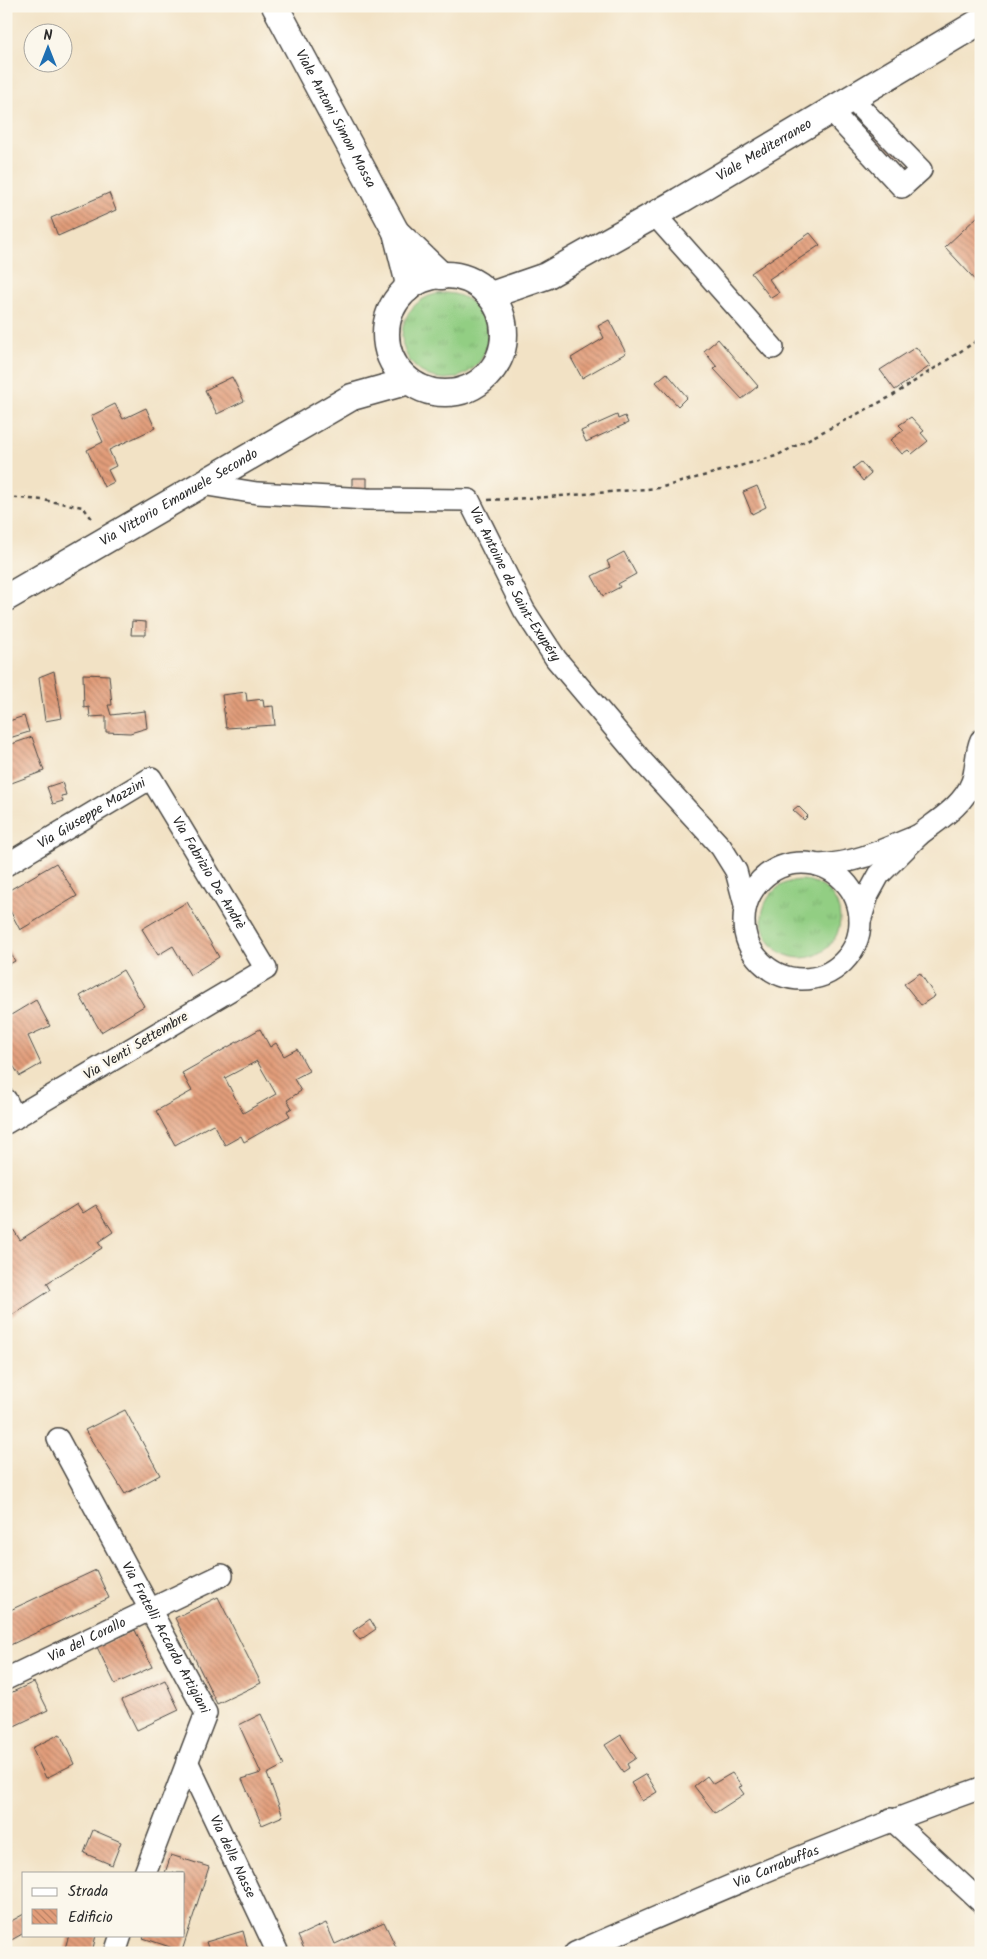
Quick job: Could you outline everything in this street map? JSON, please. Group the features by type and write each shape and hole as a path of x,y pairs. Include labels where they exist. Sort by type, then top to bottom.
{"main road":[{"name":"Viale Antoni Simon Mossa","path":"275,6 396,232 408,280 407,290"},
{"name":"Viale Mediterraneo","path":"486,292 491,295 546,276 655,215 981,21"},
{"name":"Viale Antoni Simon Mossa","path":"396,232 442,276"},
{"path":"442,276 457,276 473,282 486,292 502,317 504,332 504,344 497,364 488,375 478,384 463,391 447,393 432,392 420,388 409,381 396,367 388,349 386,332 388,320 397,300 407,290 420,281 442,276"},
{"name":"Viale Mediterraneo","path":"502,317 546,276"},
{"name":"Via Vittorio Emanuele Secondo","path":"352,397 374,373 388,349"},
{"name":"Via Vittorio Emanuele Secondo","path":"6,598 352,397 409,381"}],"street":[{"path":"655,215 773,348"},
{"name":"Via Antoine de Saint-Exupéry","path":"201,484 257,493 367,499 469,500 524,610 556,659 643,762 721,847 736,871 745,905"},
{"path":"861,918 858,903 852,890 843,878 826,867 806,862 786,864 768,873 754,887 745,905 743,925 748,944 755,956 775,973 794,979 816,978 837,969 847,959 855,946 868,895 879,875 919,835 962,800 972,781 977,748 981,740"},
{"name":"Via Giuseppe Mazzini","path":"6,865 151,778"},
{"name":"Via Fabrizio De Andrè","path":"151,778 266,969"},
{"path":"816,865 838,864 865,858 919,835"},
{"path":"736,871 754,874 768,873"},
{"name":"Via Venti Settembre","path":"9,1114 266,969"},
{"name":"Via Fratelli Accardo Artigiani","path":"58,1440 206,1713 145,1872"},
{"name":"Via del Corallo","path":"6,1679 222,1575"},
{"name":"Via delle Nasse","path":"187,1761 278,1953"},
{"name":"Via Carrabuffas","path":"575,1953 728,1886 891,1820 981,1788"},
{"path":"891,1820 981,1902"},
{"path":"115,1953 121,1936"}],"path":[{"path":"469,500 548,497 659,488 776,456 892,396 981,338"},
{"path":"6,497 42,500 83,507 93,520"}],"green space":[{"path":"445,293 461,297 475,306 484,320 488,336 484,352 475,366 461,375 445,379 429,375 415,366 406,352 402,336 406,320 415,306 429,297"},
{"path":"801,880 816,883 829,891 837,904 840,919 837,934 829,947 816,955 801,958 786,955 773,947 765,934 762,919 765,904 773,891 786,883"}],"building":[{"path":"876,129 908,164 898,174 866,139"},
{"path":"109,193 116,210 58,236 51,218"},
{"path":"979,215 981,217 981,286 945,247"},
{"path":"810,233 820,245 769,279 779,293 771,298 751,273"},
{"path":"609,320 626,353 582,378 571,358 604,338 598,326"},
{"path":"718,339 758,386 742,399 714,369 717,367 704,351"},
{"path":"916,347 930,366 895,390 880,370"},
{"path":"667,373 687,397 678,406 656,382"},
{"path":"232,377 244,401 217,414 205,390"},
{"path":"115,404 123,419 146,408 155,428 109,450 116,466 108,470 114,482 104,487 87,450 103,442 91,416"},
{"path":"617,415 618,419 625,416 628,423 586,442 581,431"},
{"path":"911,417 924,431 921,433 928,441 912,454 908,450 902,454 890,440 904,430 899,425"},
{"path":"861,462 871,474 863,481 853,468"},
{"path":"352,478 367,478 367,488 372,488 372,492 352,492"},
{"path":"757,486 766,507 752,514 743,492"},
{"path":"624,552 636,574 618,584 620,587 603,596 592,576 610,567 607,561"},
{"path":"132,621 146,622 146,635 131,635"},
{"path":"54,671 62,718 45,721 39,677"},
{"path":"83,674 109,675 112,705 108,705 111,715 145,711 147,728 130,733 106,732 106,716 90,717 89,707 84,708"},
{"path":"246,692 247,701 263,699 264,707 273,706 275,725 226,728 222,695"},
{"path":"24,716 29,732 6,739 6,722"},
{"path":"32,737 44,771 6,785 6,746"},
{"path":"62,782 66,795 61,796 63,801 53,804 47,787"},
{"path":"798,806 808,816 804,820 793,810"},
{"path":"56,863 77,896 20,930 6,903 6,892"},
{"path":"187,902 219,957 190,975 173,946 158,955 142,929"},
{"path":"6,946 15,961 6,966"},
{"path":"123,970 144,1006 101,1032 80,996"},
{"path":"920,973 935,996 921,1005 904,984"},
{"path":"36,1000 50,1026 28,1036 41,1064 20,1076 6,1055 6,1018"},
{"path":"260,1029 270,1047 276,1043 284,1056 297,1049 309,1071 294,1079 301,1091 287,1100 292,1108 287,1111 290,1116 244,1142 241,1136 225,1145 213,1124 175,1145 156,1111 192,1091 182,1073","holes":["257,1061 276,1094 243,1113 225,1078"]},
{"path":"77,1204 83,1213 96,1205 113,1232 98,1242 102,1248 47,1283 51,1290 9,1317 6,1313 6,1228 11,1226 20,1240"},
{"path":"125,1410 160,1475 125,1494 85,1430"},
{"path":"96,1570 109,1598 6,1647 6,1612"},
{"path":"218,1597 261,1683 217,1704 175,1618"},
{"path":"370,1619 376,1629 360,1640 353,1631"},
{"path":"135,1630 152,1667 115,1684 97,1647"},
{"path":"165,1680 179,1710 137,1730 122,1700"},
{"path":"34,1682 48,1710 6,1730 6,1695"},
{"path":"261,1714 284,1765 267,1774 283,1816 262,1825 242,1779 261,1773 239,1725"},
{"path":"60,1734 74,1764 46,1778 32,1748"},
{"path":"621,1735 636,1758 627,1764 629,1768 623,1772 605,1745"},
{"path":"732,1773 742,1786 739,1787 744,1794 715,1813 694,1786 707,1776 713,1784"},
{"path":"646,1774 657,1792 642,1801 631,1783"},
{"path":"93,1830 121,1842 112,1865 84,1853"},
{"path":"171,1855 209,1867 182,1951 143,1938 144,1936 185,1936 185,1872 165,1872"},
{"path":"22,1915 22,1934 6,1943 6,1924"},
{"path":"384,1922 397,1949 388,1953 306,1953 298,1936 326,1923 335,1944"},
{"path":"243,1931 249,1953 210,1953 206,1942"},
{"path":"69,1936 96,1936 92,1953 65,1948"}]}
